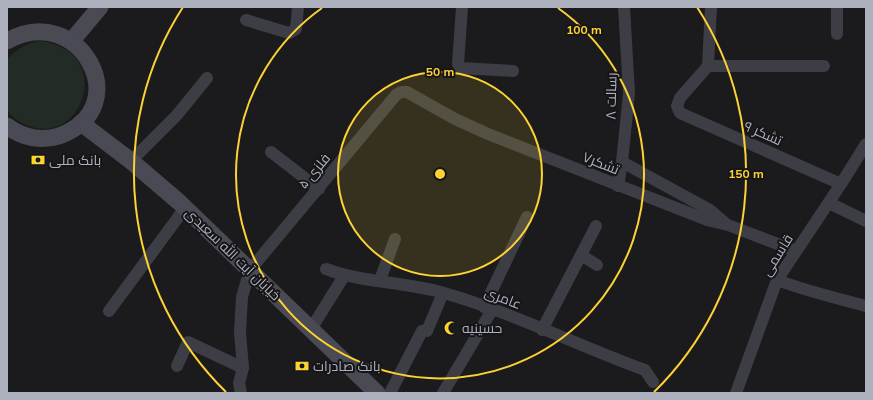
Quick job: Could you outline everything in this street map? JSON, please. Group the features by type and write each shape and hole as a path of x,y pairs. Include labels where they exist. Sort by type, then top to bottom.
{"main road":[{"path":"74,38 100,7"},
{"path":"7,41 16,35 30,30 46,28 61,31 74,38 86,50 94,64 98,79 96,96 91,110 80,123 68,133 53,138 37,139 22,135 7,127"},
{"name":"خیابان آیت الله سعیدی","path":"80,123 131,161 185,208 377,393"}],"street":[{"path":"246,20 289,33 296,29 298,7"},
{"path":"462,7 458,64 460,68 513,71"},
{"name":"رسالت ۸","path":"618,186 629,93 624,7"},
{"path":"711,7 708,66 824,66"},
{"path":"837,7 837,34"},
{"name":"تشکر ۹","path":"708,66 680,98 677,106 680,113 841,184"},
{"path":"131,161 177,116 207,78"},
{"name":"تشکر۷","path":"401,92 407,92 455,119 488,134 707,220 728,225 796,251"},
{"name":"فلزی ۵","path":"250,270 396,95 401,92"},
{"name":"قاسمی","path":"736,393 777,280 829,203 866,144"},
{"path":"272,152 319,189"},
{"path":"622,162 710,210 728,225"},
{"path":"829,203 866,221"},
{"path":"109,311 185,208"},
{"path":"443,393 488,308 527,217"},
{"path":"542,330 596,226"},
{"path":"380,280 395,239"},
{"path":"580,255 598,265"},
{"name":"عامری","path":"326,269 344,276 380,280 443,293 488,308 645,370 653,382"},
{"path":"241,393 240,383 243,368 240,332 242,297 250,270"},
{"path":"311,329 344,276"},
{"path":"777,280 815,294 825,294 866,306"},
{"path":"390,393 422,331 427,331 443,293"},
{"path":"177,366 188,342 243,368"}],"shaded area":[{"path":"40,41 63,48 78,61 84,77 84,94 77,109 66,122 50,128 32,127 15,119 7,110 7,60 14,52 22,47"}],"place":[{"name":"بانک ملی","path":"38,160"},
{"name":"حسینیه","path":"451,328"},
{"name":"بانک صادرات","path":"302,366"}]}
